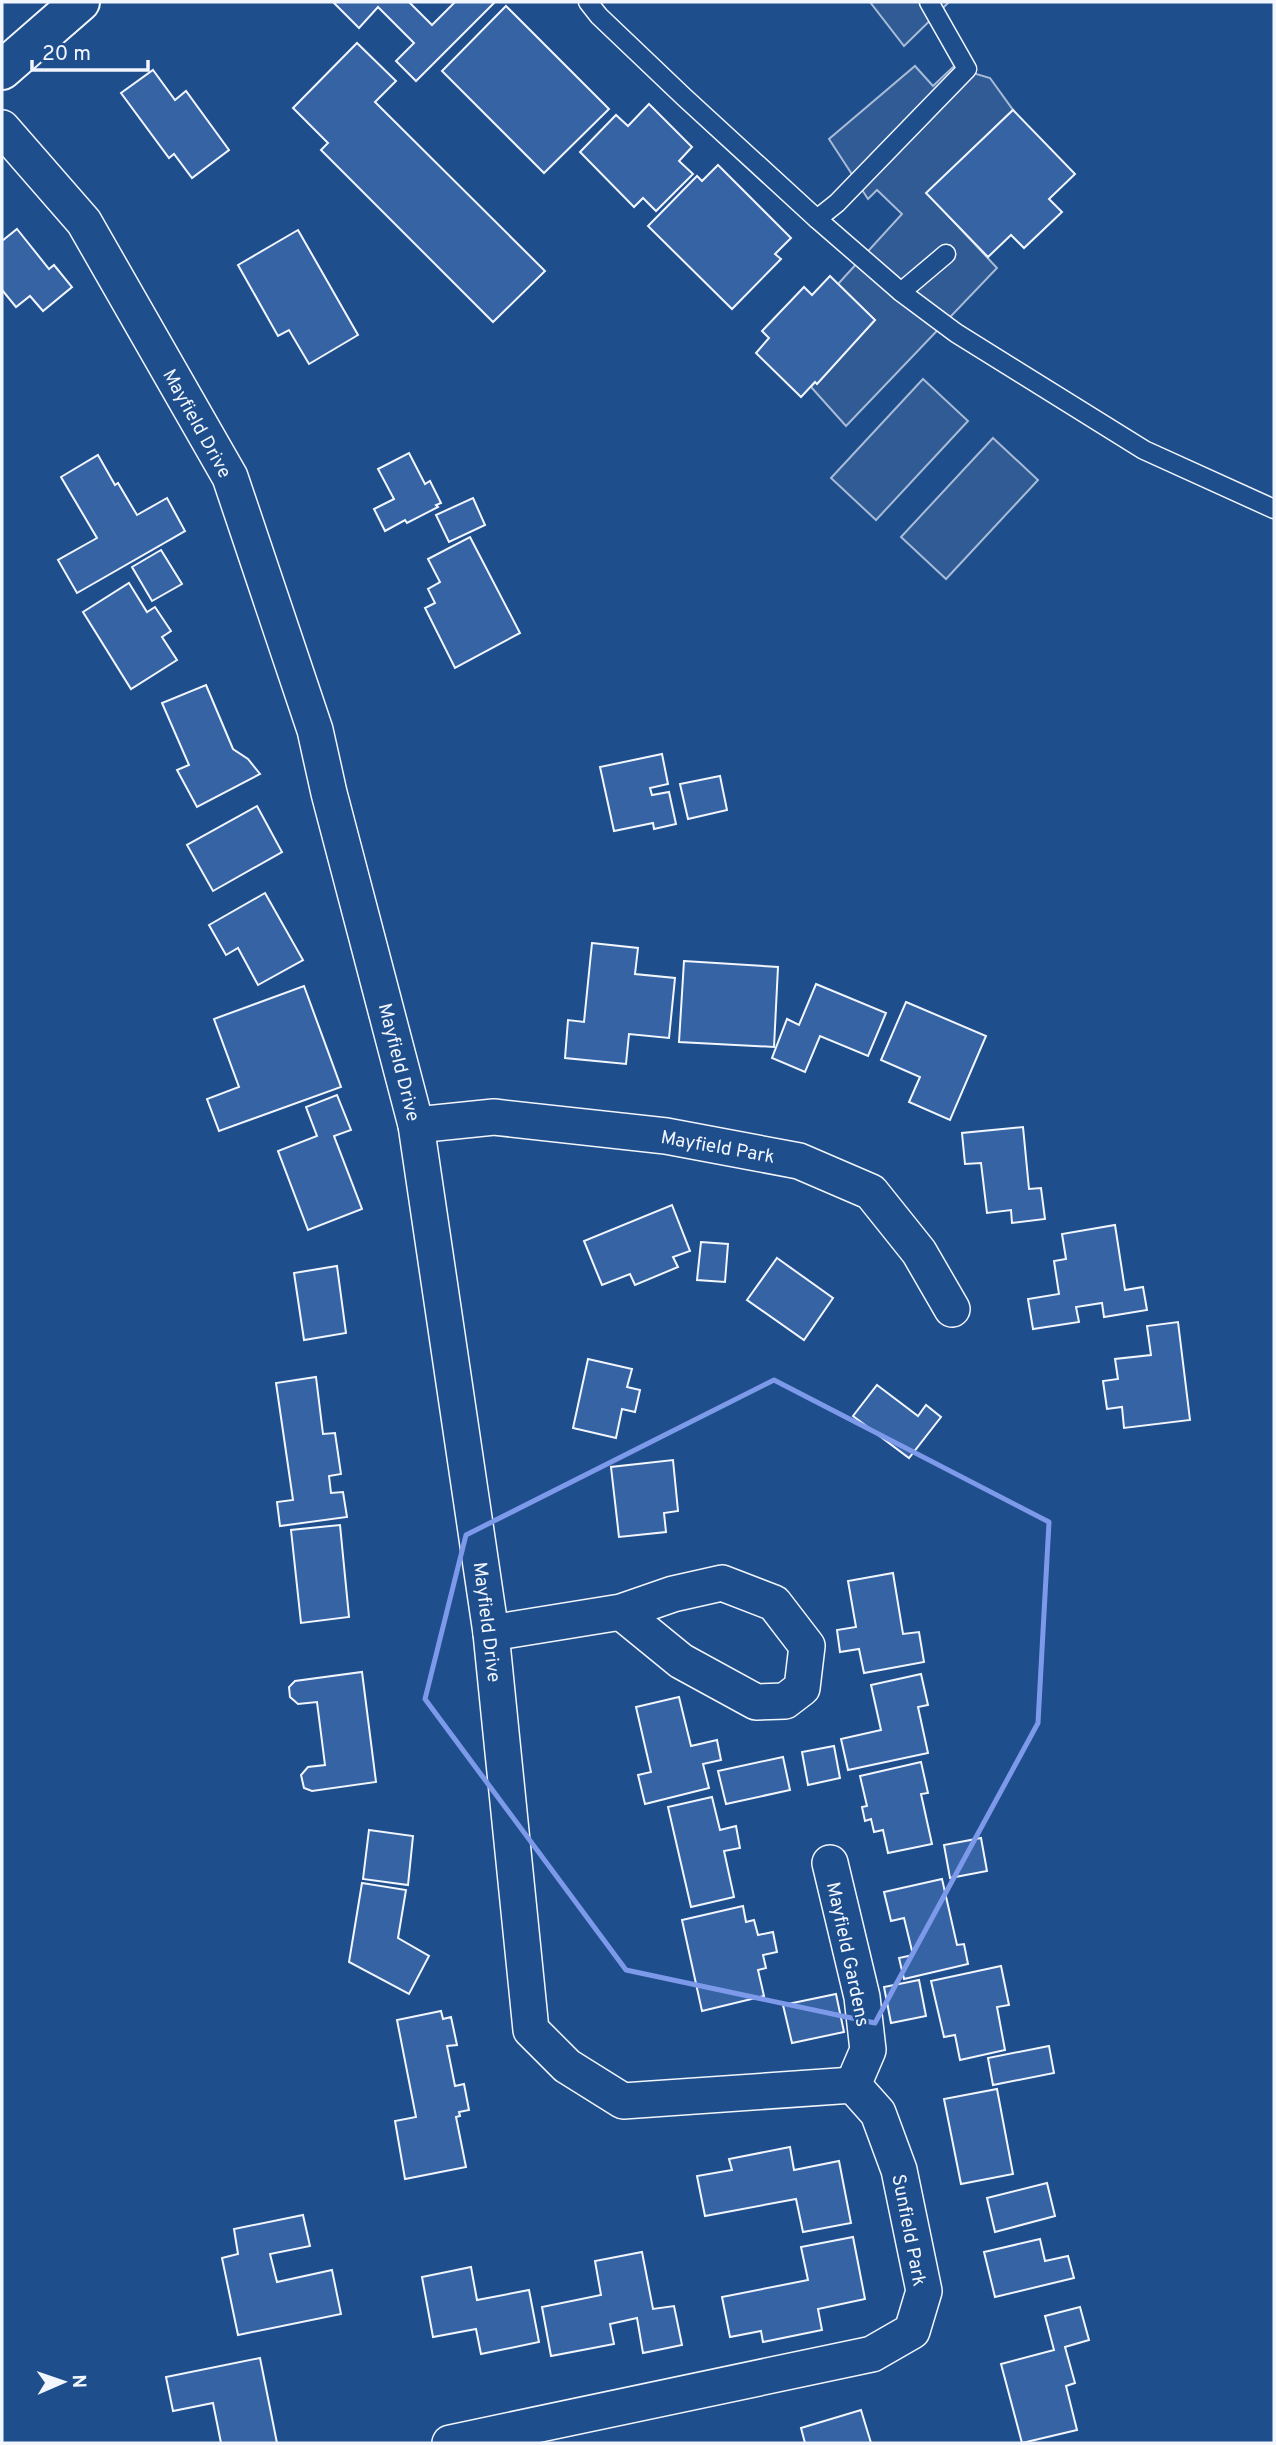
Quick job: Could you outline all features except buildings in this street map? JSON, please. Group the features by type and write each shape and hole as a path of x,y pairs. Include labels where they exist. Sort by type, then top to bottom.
{"main road":[{"path":"2,70 80,2"}],"street":[{"name":"Mayfield Drive","path":"2,128 84,222 230,477 315,730 416,1125 491,1633 531,2030 567,2066 623,2101 853,2085"},
{"name":"Mayfield Park","path":"416,1125 494,1117 666,1136 799,1161 871,1192 919,1252 952,1309"},
{"path":"491,1633 621,1612 673,1594 722,1583 774,1603 807,1646 802,1688 785,1701 756,1702 681,1661 621,1612"},
{"name":"Mayfield Gardens","path":"830,1863 862,1997 868,2050 853,2085"},
{"name":"Sunfield Park","path":"450,2443 872,2354 912,2331 924,2291 899,2171 878,2113 853,2085"}],"lane":[{"path":"588,2 599,16 684,97 817,219 901,292 956,333 1144,450 1274,509"},
{"path":"817,219 837,203 967,69 929,2"},
{"path":"901,292 946,254"}],"highlighted area":[{"path":"774,1380 1049,1522 1038,1723 875,2023 626,1970 425,1699 466,1535"}],"shaded area":[{"path":"870,2 949,2 904,46"},
{"path":"915,66 933,86 953,67 990,78 1013,110 927,193 997,268 846,426 811,387 875,320 838,284 902,214 877,190 868,199 829,139"},
{"path":"923,379 968,421 876,520 831,478"},
{"path":"993,438 1038,480 946,579 901,537"}]}
